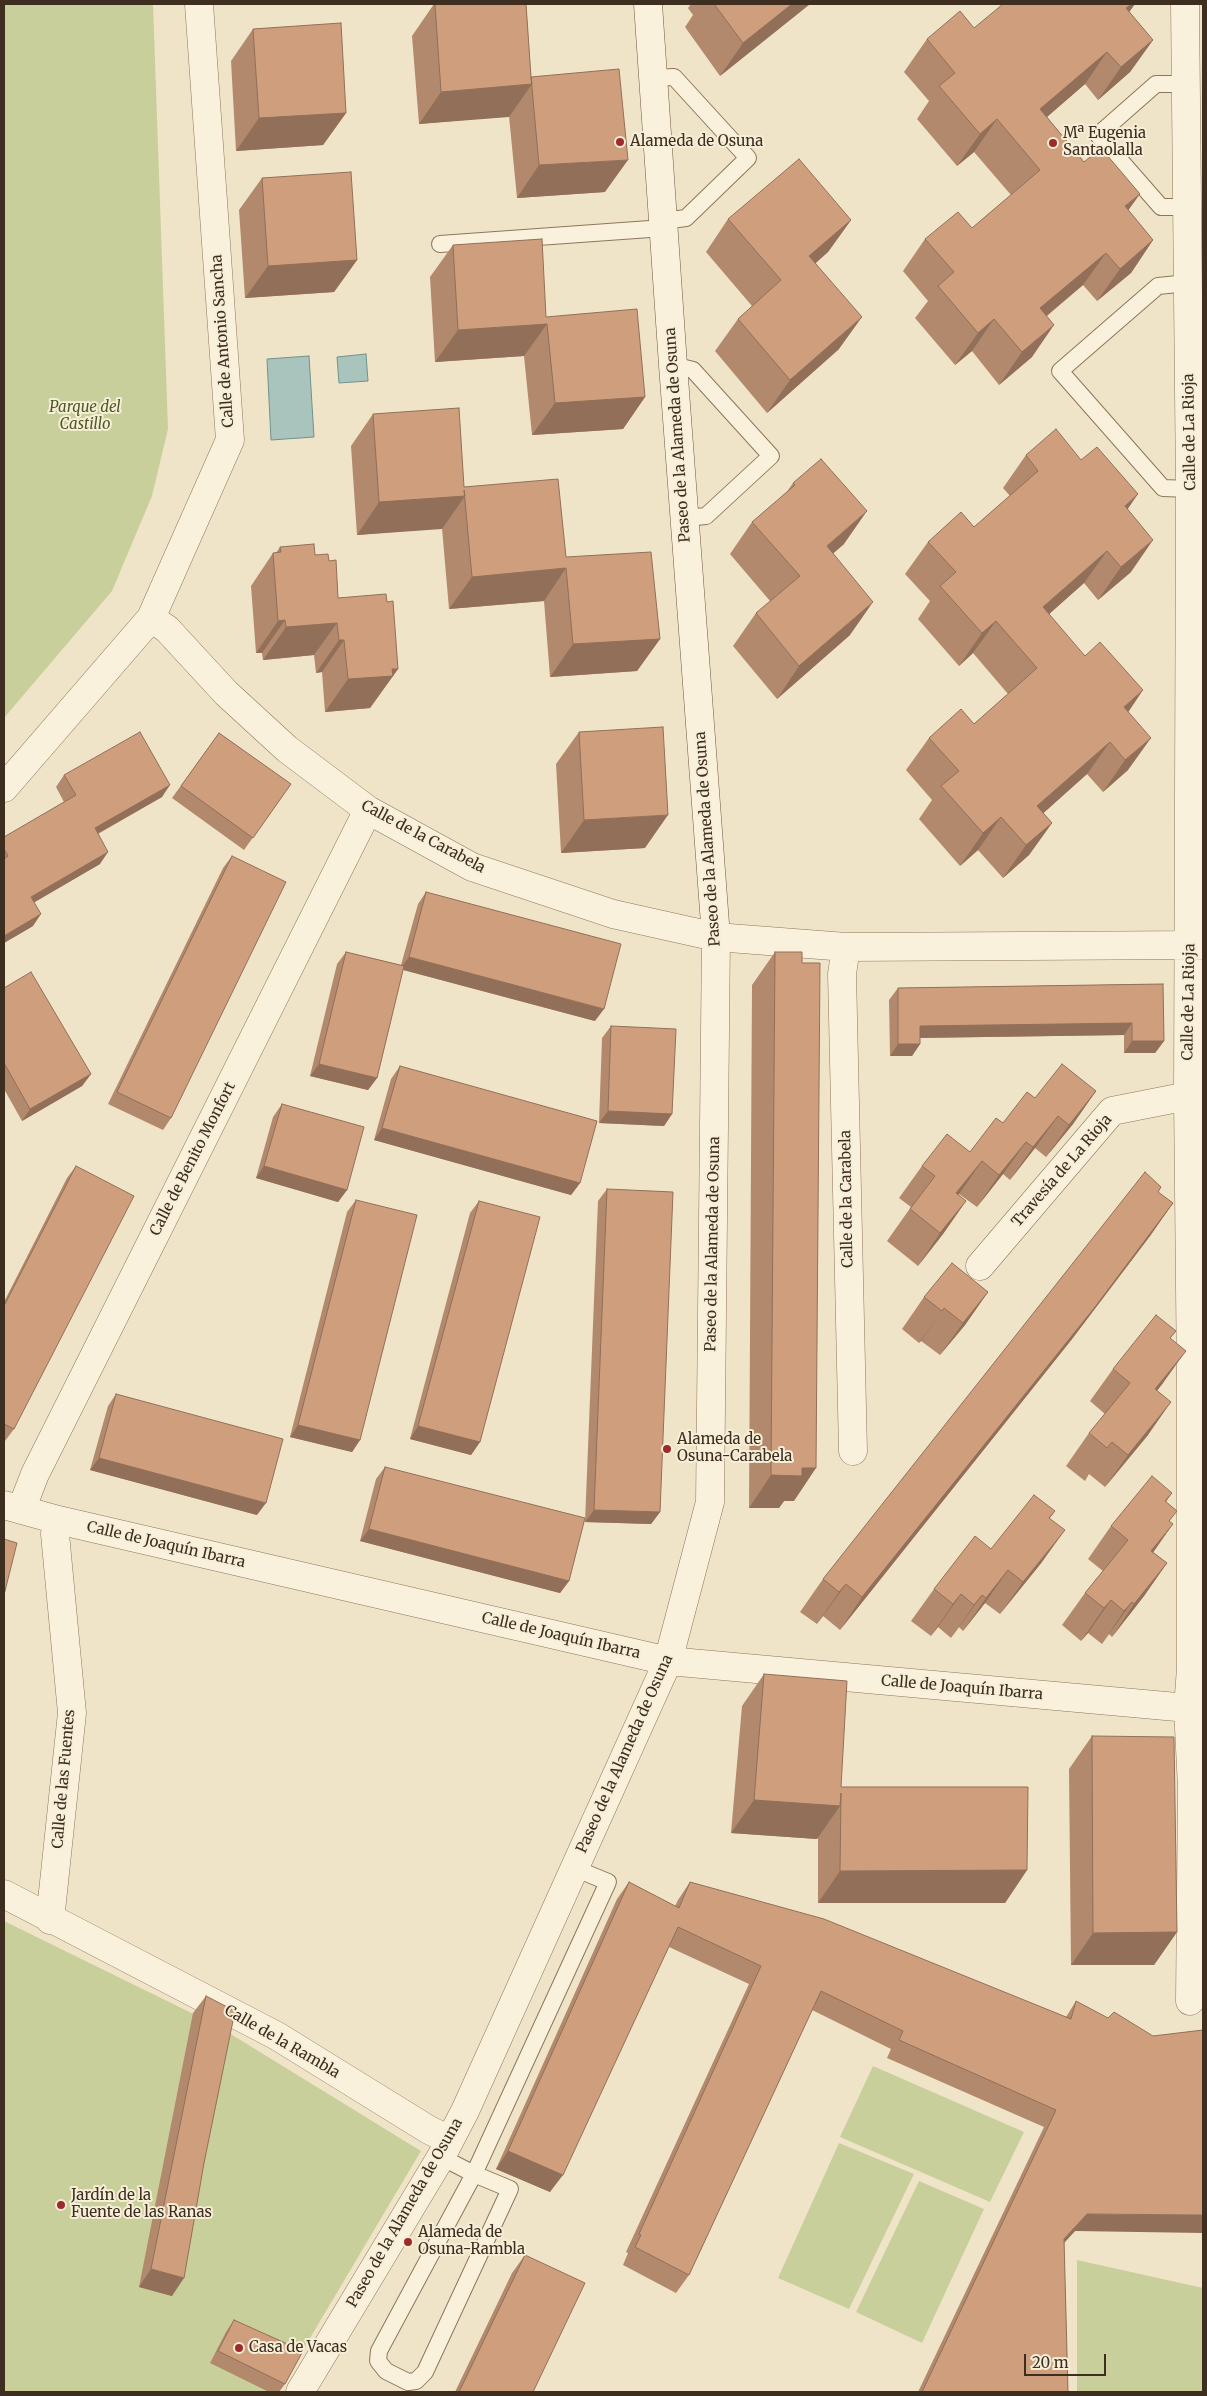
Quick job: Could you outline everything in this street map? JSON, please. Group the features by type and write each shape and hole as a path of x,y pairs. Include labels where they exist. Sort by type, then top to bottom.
{"street":[{"name":"Calle de Antonio Sancha","path":"4,788 151,618 230,440 198,4"},
{"name":"Paseo de la Alameda de Osuna","path":"300,2392 445,2149 668,1661 710,1502 716,937 648,4"},
{"name":"Calle de La Rioja","path":"1185,4 1196,945 1188,1096 1191,1382 1191,1668 1188,1708 1198,1800 1190,2001"},
{"name":"Calle de la Carabela","path":"151,618 167,629 226,694 287,750 368,810 472,867 614,914 716,937 846,947 1196,945"},
{"name":"Calle de Benito Monfort","path":"12,1507 39,1466 368,810"},
{"name":"Calle de la Carabela","path":"846,947 842,974 853,1451"},
{"name":"Travesía de La Rioja","path":"980,1266 1112,1111 1188,1096"},
{"name":"Calle de Joaquín Ibarra","path":"12,1507 58,1520 668,1661 1188,1708"},
{"name":"Calle de las Fuentes","path":"50,1920 72,1713 55,1534 58,1520"},
{"name":"Calle de la Rambla","path":"4,1894 50,1920 278,2036 429,2130 445,2149"}],"lane":[{"path":"440,244 663,224 686,218 748,158 674,77 654,78"},
{"path":"1186,84 1156,84 1098,136 1161,207 1188,207"},
{"path":"1188,283 1158,286 1060,371 1163,488 1190,489"},
{"path":"673,365 693,370 771,456 706,516 685,518"},
{"path":"445,2149 474,2174 510,2189 425,2372 416,2380 408,2382 386,2371 378,2361 379,2351 474,2174 608,1882 574,1868"}],"green space":[{"name":"Parque del Castillo","path":"4,4 153,4 168,429 152,496 112,591 4,718"},
{"path":"4,1921 216,2025 421,2151 278,2392 4,2392"},
{"path":"873,2066 1024,2132 990,2202 840,2137"},
{"path":"839,2143 914,2174 849,2309 778,2278"},
{"path":"919,2181 984,2209 922,2343 856,2312"},
{"path":"1077,2260 1203,2288 1203,2392 1077,2392"}],"water":[{"path":"366,354 368,381 339,383 337,357"},
{"path":"309,356 314,437 271,440 267,359"}],"building":[{"path":"435,4 526,4 531,77 619,69 628,160 539,165 532,84 441,92"},
{"path":"714,4 792,4 743,43"},
{"path":"1003,4 1132,4 1126,8 1153,40 1121,67 1107,52 1040,109 1084,162 1101,148 1140,194 1125,206 1153,240 1120,269 1106,253 1040,308 1054,325 1022,352 994,319 978,333 938,286 954,272 925,239 958,212 972,228 1040,170 997,119 980,134 939,86 955,73 927,39 960,11 974,28"},
{"path":"341,23 346,113 259,118 253,29"},
{"path":"799,159 851,220 809,256 862,317 790,380 738,319 781,280 728,219"},
{"path":"351,172 357,260 268,266 262,178"},
{"path":"542,239 546,317 637,309 645,397 555,403 547,324 458,330 453,245"},
{"path":"459,408 464,487 558,479 566,557 651,552 660,639 573,644 566,568 472,577 465,496 379,502 373,414"},
{"path":"1056,429 1081,460 1097,447 1138,494 1125,506 1153,540 1121,567 1107,551 1043,607 1085,656 1100,642 1143,690 1124,707 1151,738 1125,760 1110,742 1037,806 1052,823 1026,845 1001,817 983,833 941,786 959,771 929,738 961,709 974,724 1037,668 996,621 982,633 940,586 956,572 928,542 961,512 974,527 1038,471 1026,455"},
{"path":"821,459 867,511 827,546 873,602 799,666 756,613 800,576 752,522 795,485 793,483"},
{"path":"314,544 315,555 328,554 329,561 336,560 338,598 386,594 387,602 393,601 398,669 392,669 393,676 348,679 344,640 339,640 337,623 286,627 285,620 278,621 273,553 281,552 280,547"},
{"path":"663,727 668,815 584,820 579,732"},
{"path":"140,732 170,785 95,828 108,852 31,897 41,914 4,936 4,859 8,856 4,849 4,837 76,795 64,775"},
{"path":"219,733 291,784 253,838 181,786"},
{"path":"232,856 286,882 171,1118 117,1092"},
{"path":"426,892 621,944 604,1009 409,957"},
{"path":"346,952 404,966 377,1078 319,1064"},
{"path":"775,952 802,952 802,963 820,963 816,1468 802,1468 802,1476 771,1475"},
{"path":"31,972 91,1074 30,1109 4,1063 4,988"},
{"path":"1163,984 1164,1041 1132,1041 1132,1023 920,1026 920,1044 898,1044 898,988"},
{"path":"611,1026 676,1029 672,1114 608,1111"},
{"path":"1062,1064 1096,1091 1069,1125 1058,1116 1033,1147 1026,1142 999,1175 982,1161 956,1193 966,1201 940,1233 910,1209 935,1176 922,1166 947,1134 970,1152 996,1118 1003,1123 1027,1092 1035,1098"},
{"path":"400,1066 597,1121 580,1183 382,1128"},
{"path":"282,1104 364,1127 347,1190 264,1166"},
{"path":"76,1166 134,1196 14,1429 4,1424 4,1306"},
{"path":"1145,1172 1161,1187 1158,1192 1173,1203 1095,1307 862,1597 846,1584 839,1592 823,1579"},
{"path":"607,1189 673,1192 660,1512 594,1510"},
{"path":"356,1200 417,1215 360,1440 298,1425"},
{"path":"479,1201 540,1217 480,1442 418,1426"},
{"path":"952,1263 988,1292 963,1323 944,1308 942,1311 924,1297"},
{"path":"1156,1315 1176,1331 1170,1338 1186,1351 1155,1389 1171,1402 1128,1455 1112,1442 1107,1448 1089,1433 1130,1383 1113,1369"},
{"path":"116,1394 283,1439 266,1503 99,1458"},
{"path":"385,1467 585,1518 569,1581 369,1529"},
{"path":"1152,1476 1172,1493 1165,1501 1177,1511 1169,1521 1173,1524 1151,1551 1167,1563 1134,1604 1132,1602 1124,1611 1111,1600 1104,1608 1085,1593 1128,1540 1111,1526"},
{"path":"1034,1495 1055,1511 1049,1518 1065,1530 1023,1582 1008,1570 986,1598 982,1595 974,1605 961,1594 953,1604 934,1589 975,1536 991,1549"},
{"path":"4,1539 17,1543 4,1595"},
{"path":"764,1674 847,1681 841,1787 1028,1787 1027,1870 840,1871 841,1793 840,1806 754,1800"},
{"path":"1092,1736 1174,1737 1177,1932 1093,1933"},
{"path":"629,1882 679,1908 690,1882 824,1919 1071,2019 1076,2001 1108,2018 1114,2012 1153,2036 1203,2030 1203,2215 1087,2214 1064,2239 1068,2392 922,2392 1056,2110 899,2040 903,2031 821,1991 689,2275 635,2247 641,2235 639,2234 761,1966 678,1927 563,2175 508,2151"},
{"path":"206,1996 235,2011 204,2163 184,2278 151,2269"},
{"path":"525,2255 585,2283 533,2392 459,2392"},
{"path":"234,2320 303,2351 285,2384 218,2351"}],"place":[{"name":"Alameda de Osuna","path":"620,142"},
{"name":"Mª Eugenia Santaolalla","path":"1053,143"},
{"name":"Alameda de Osuna-Carabela","path":"667,1449"},
{"name":"Jardín de la Fuente de las Ranas","path":"61,2205"},
{"name":"Alameda de Osuna-Rambla","path":"408,2242"},
{"name":"Casa de Vacas","path":"239,2348"}]}
